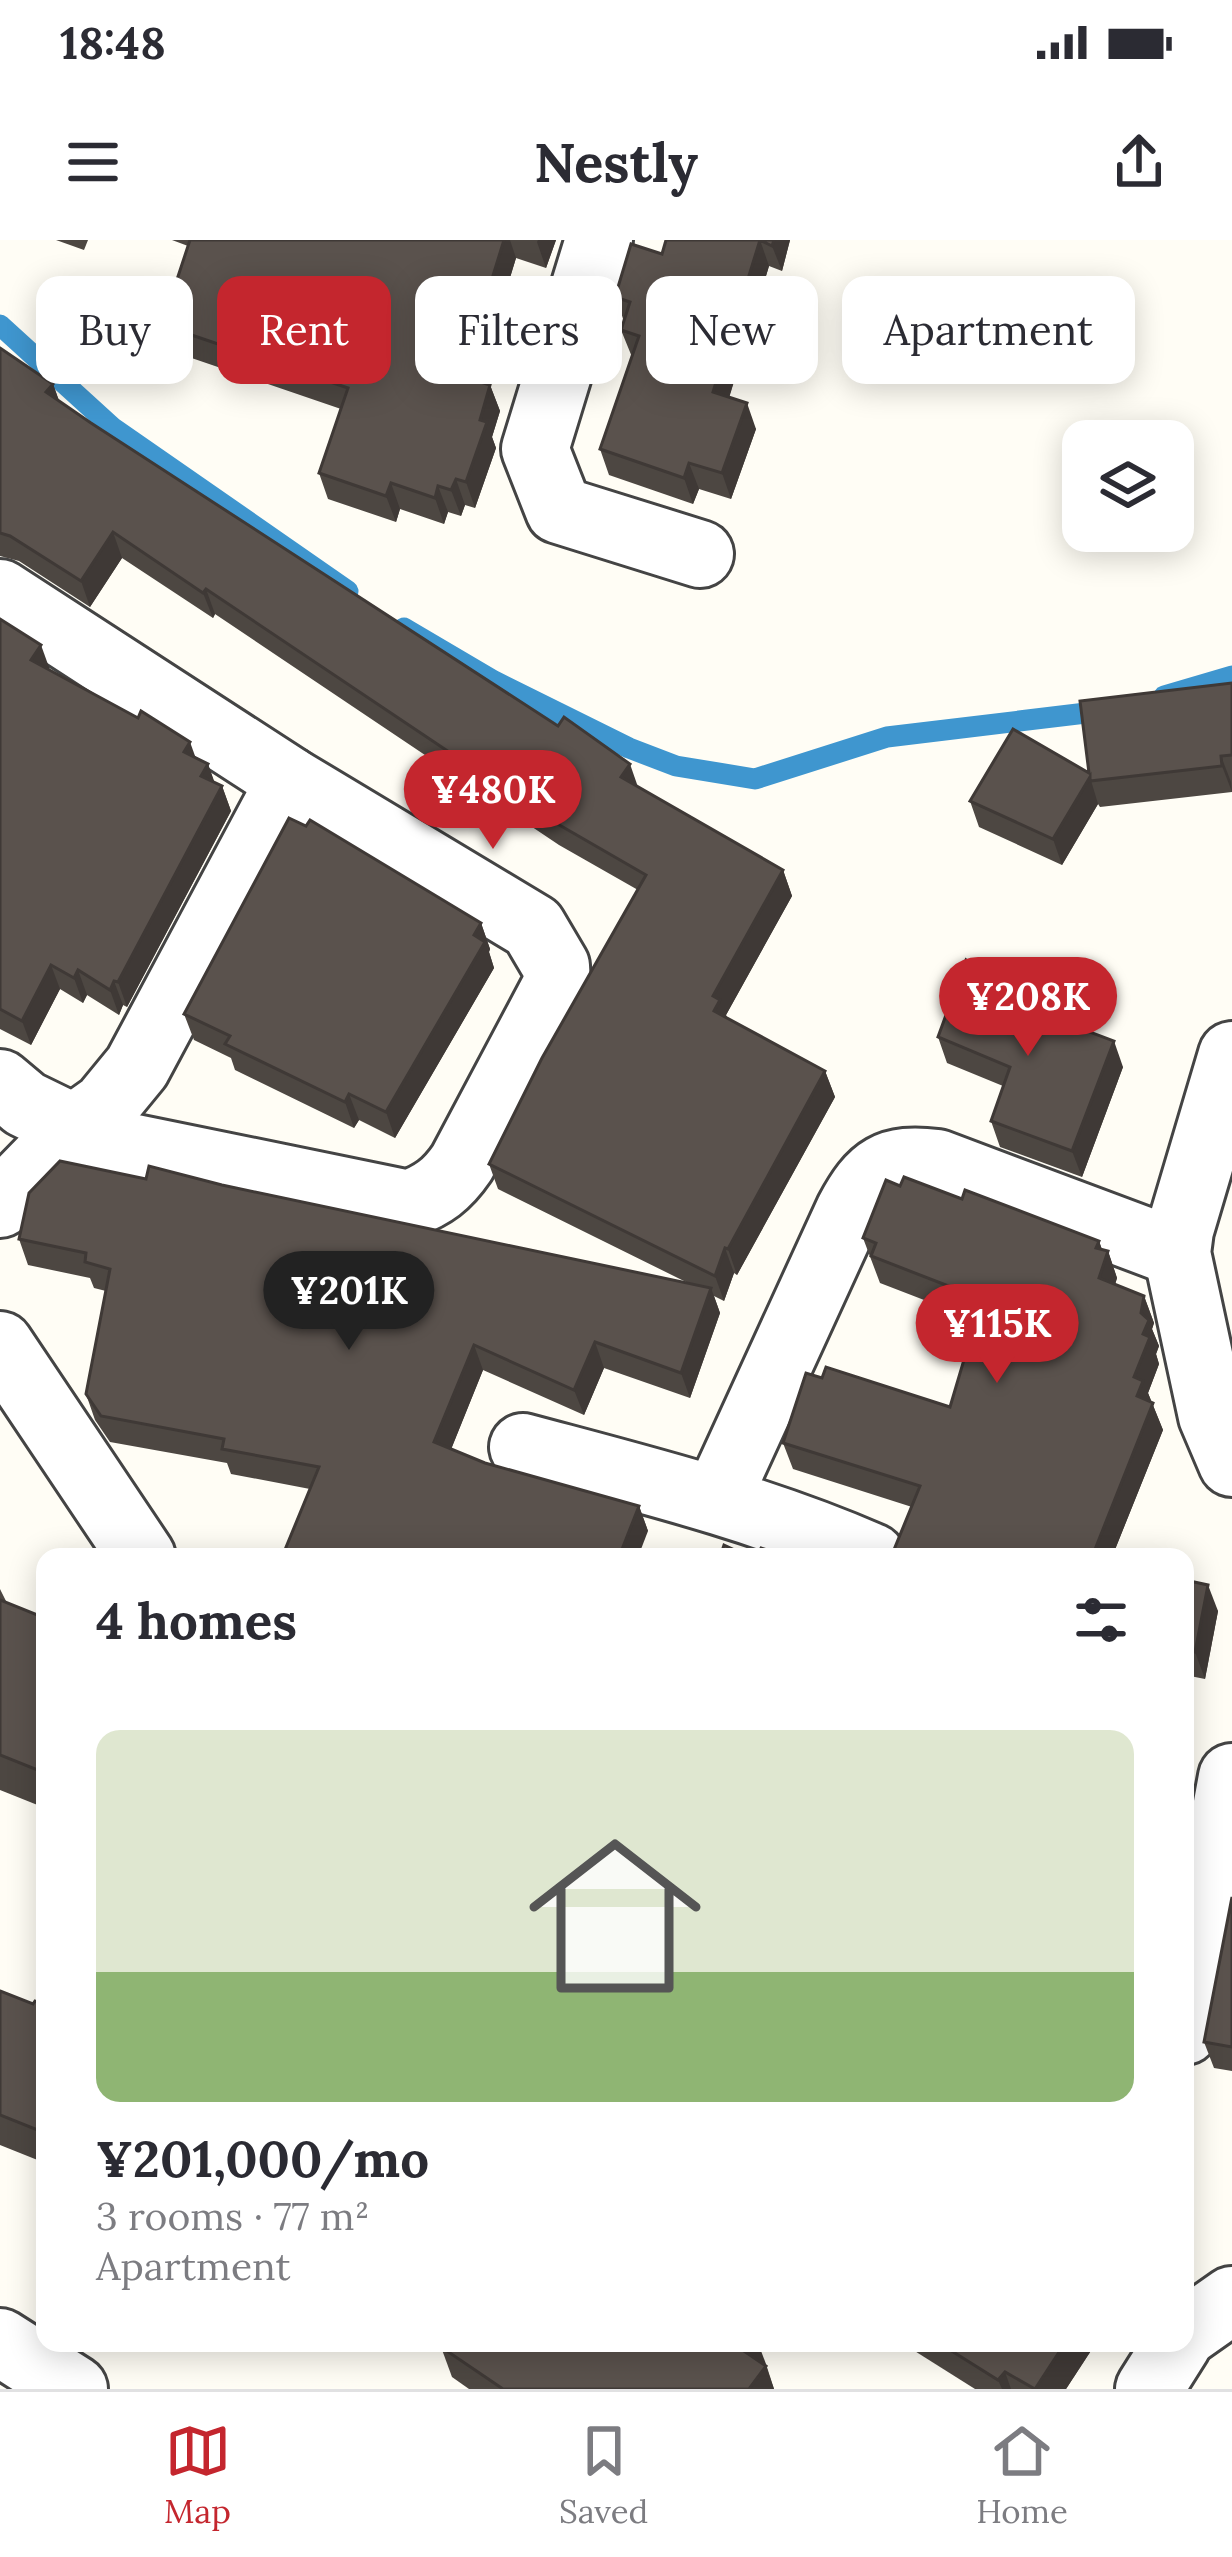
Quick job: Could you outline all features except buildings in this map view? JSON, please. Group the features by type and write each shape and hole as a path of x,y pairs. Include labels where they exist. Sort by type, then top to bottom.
{"street":[{"path":"599,240 535,449 559,510 700,554"},
{"path":"0,592 290,781 533,927 556,966 551,1000 462,1163 431,1196 409,1204 101,1141 26,1104 0,1084"},
{"path":"0,1204 74,1128 105,1106 136,1067 290,781"},
{"path":"1232,1055 1177,1253 1212,1416 1232,1463"},
{"path":"717,1499 849,1210 863,1185 883,1166 910,1160 937,1163 1177,1253"},
{"path":"0,1345 136,1548"},
{"path":"523,1447 717,1499 851,1548"},
{"path":"1194,1983 1232,1778"},
{"path":"1194,2332 1232,2300"},
{"path":"0,2342 74,2389"}],"waterway":[{"path":"0,325 112,427 348,591"},
{"path":"404,628 494,681 629,748 676,766 755,779 887,737 1111,710"},
{"path":"1164,696 1232,676"}]}
